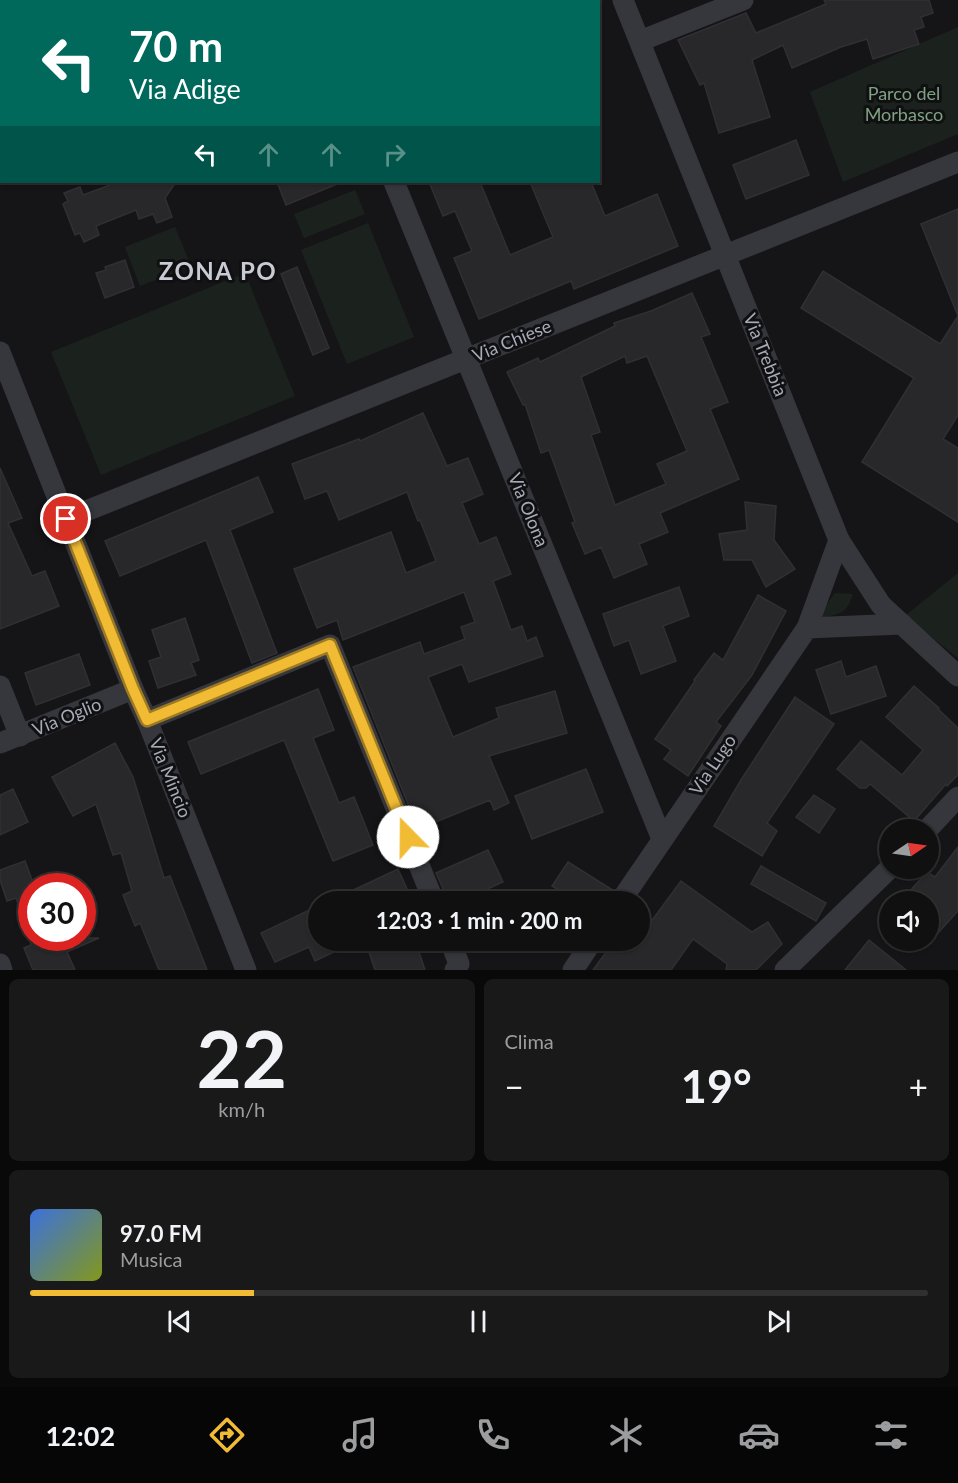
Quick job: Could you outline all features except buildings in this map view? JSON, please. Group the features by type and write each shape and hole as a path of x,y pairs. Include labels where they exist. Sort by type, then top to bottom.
{"street":[{"name":"Via Trebbia","path":"623,0 839,540 882,605 958,676"},
{"path":"640,41 743,0"},
{"name":"Via Chiese","path":"66,519 958,162"},
{"name":"Via Olona","path":"394,183 662,839"},
{"name":"Via Mincio","path":"0,352 246,970"},
{"name":"Via Lugo","path":"627,891 807,628 839,540"},
{"path":"807,628 902,624"},
{"path":"147,720 330,645 430,891"},
{"path":"0,686 20,736"},
{"name":"Via Oglio","path":"0,743 133,689"},
{"path":"938,819 958,798"},
{"path":"785,970 879,879"},
{"path":"454,951 459,963 455,970"},
{"path":"573,970 586,951"},
{"path":"0,964 2,970"}],"green space":[{"name":"Parco del Morbasco","path":"958,27 958,134 843,182 810,92"},
{"path":"355,190 365,214 304,238 294,214"},
{"path":"368,223 414,337 347,364 301,250"},
{"path":"175,227 191,266 140,286 125,247"},
{"path":"245,273 295,396 101,475 51,352"},
{"path":"958,573 958,658 905,616"},
{"path":"835,593 853,594 842,612 822,618 823,609"}],"district":[{"name":"ZONA PO","path":"218,272"}],"route":[{"path":"66,519 147,720 330,645 408,837"}]}
